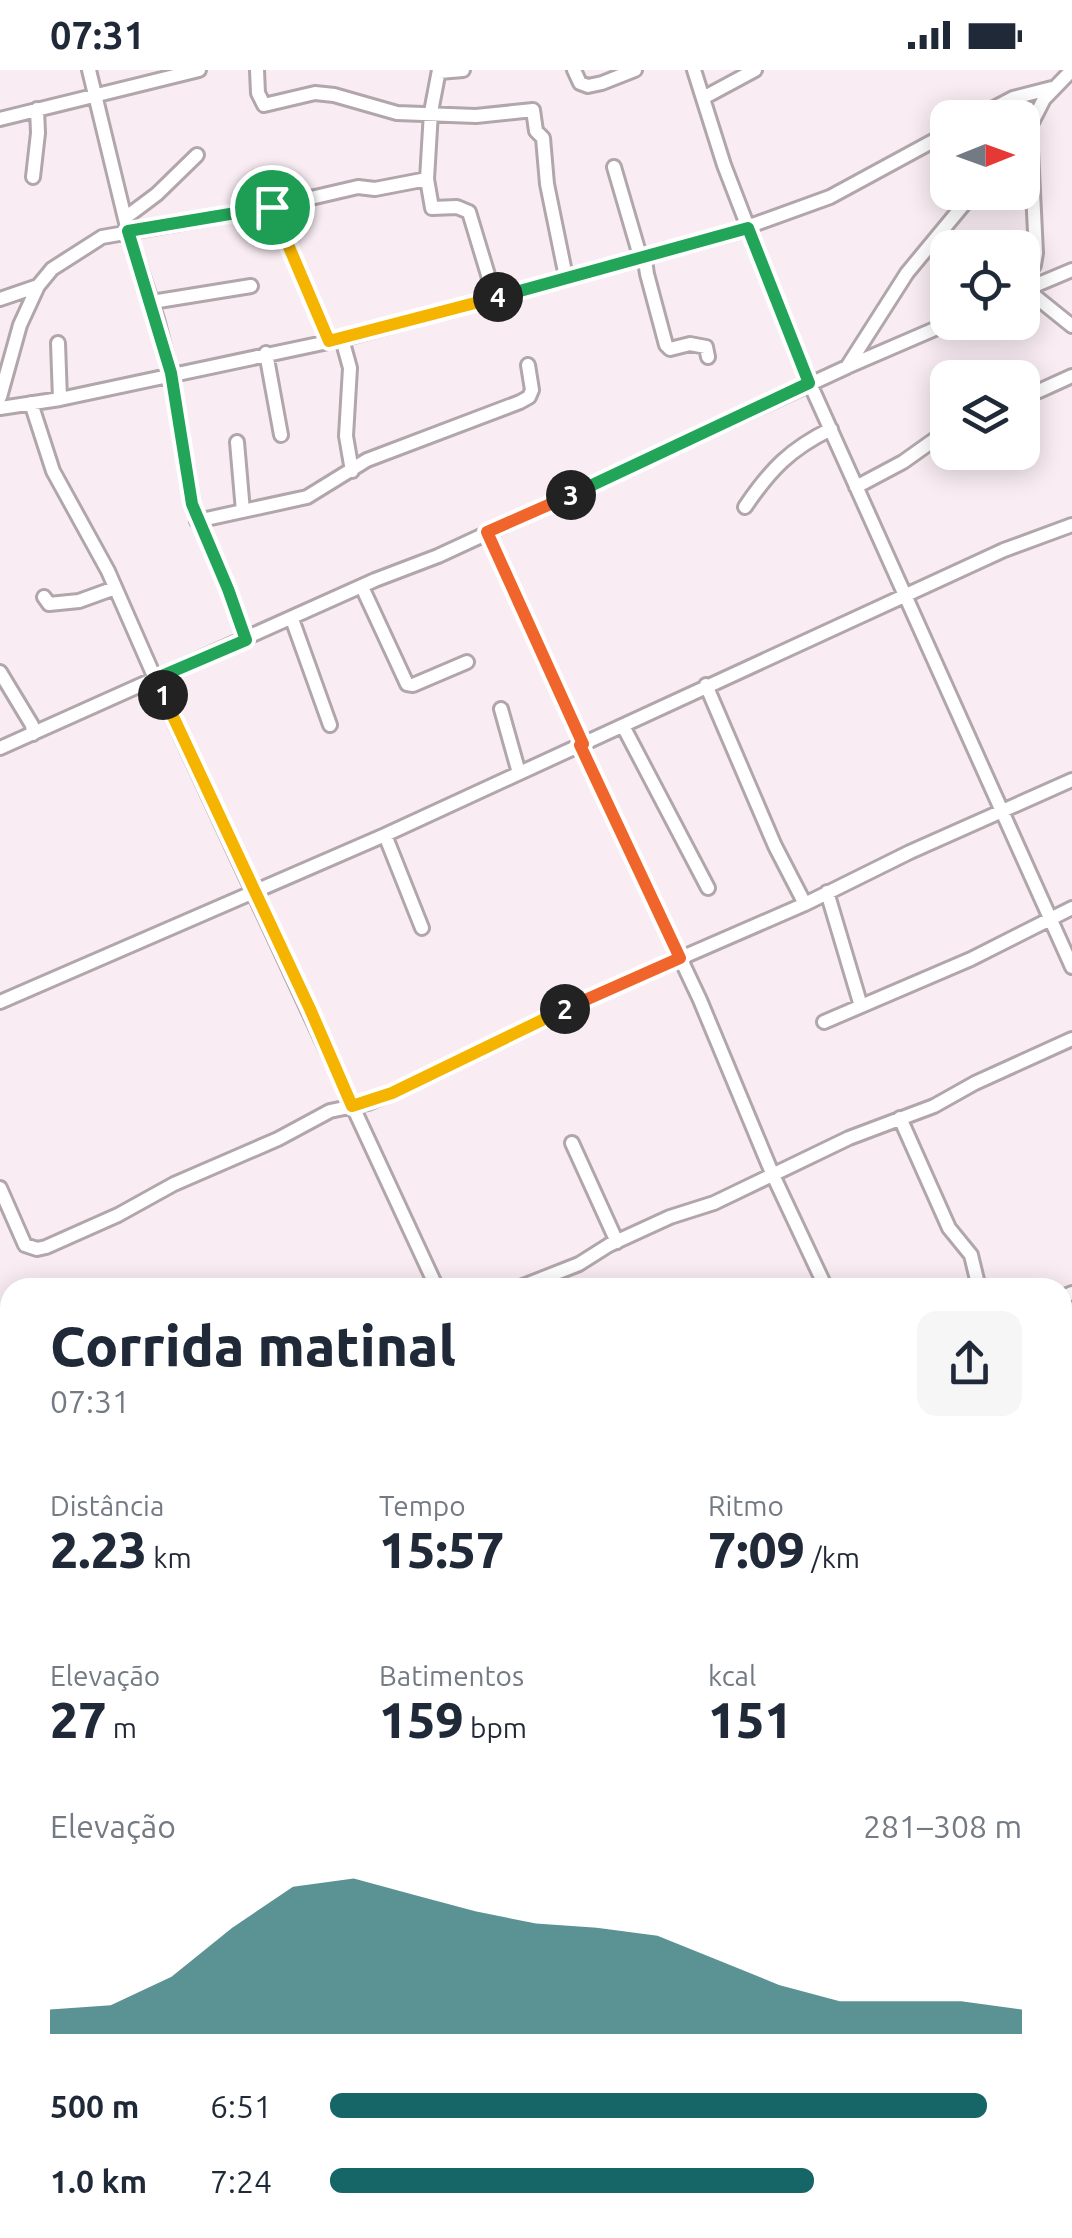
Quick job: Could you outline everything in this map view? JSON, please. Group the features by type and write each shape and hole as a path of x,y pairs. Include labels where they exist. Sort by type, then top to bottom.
{"street":[{"path":"89,70 126,224 171,373 192,504 246,640"},
{"path":"186,70 198,70"},
{"path":"0,119 198,70"},
{"path":"257,70 258,93 264,105 315,93 334,94 397,112 476,116 532,110 536,131 543,138 547,184 566,277"},
{"path":"462,70 439,71 430,112 426,179 432,208 469,212 495,298"},
{"path":"574,70 580,83 588,86 635,70"},
{"path":"694,70 748,228 809,383 1072,968"},
{"path":"703,98 755,70"},
{"path":"1040,110 1052,88 1072,70"},
{"path":"1008,100 1052,88"},
{"path":"33,177 37,109"},
{"path":"197,155 126,224 52,269 38,286 20,325 0,396 6,407 336,340 748,228 830,197 930,143"},
{"path":"614,167 666,346 670,349 700,345 706,348 708,358"},
{"path":"126,224 272,207 358,187 375,189 426,179"},
{"path":"272,207 351,377 346,436 352,471"},
{"path":"847,367 908,274 960,210"},
{"path":"1040,283 1072,270"},
{"path":"0,299 38,286"},
{"path":"152,302 251,286"},
{"path":"1040,302 1072,326"},
{"path":"0,748 930,331"},
{"path":"58,343 60,399"},
{"path":"266,353 282,435"},
{"path":"197,521 307,496 367,460 530,397 528,365"},
{"path":"1040,391 1072,376"},
{"path":"31,403 54,471 115,588 432,1278"},
{"path":"745,507 785,457 831,429"},
{"path":"237,442 243,511"},
{"path":"856,488 930,443"},
{"path":"0,1002 385,836 1004,550 1072,525"},
{"path":"487,532 821,1278"},
{"path":"44,597 49,604 59,604 115,588"},
{"path":"362,588 407,684 413,686 467,662"},
{"path":"292,619 330,725"},
{"path":"0,672 37,729"},
{"path":"706,686 805,904"},
{"path":"501,708 520,773"},
{"path":"623,726 708,888"},
{"path":"0,1188 25,1245 37,1249 118,1215 174,1184 278,1139 330,1111 392,1093 1072,780"},
{"path":"385,836 422,928"},
{"path":"828,892 861,1006"},
{"path":"824,1022 970,959 1072,908"},
{"path":"543,1278 670,1217 714,1203 772,1173 934,1106 1072,1039"},
{"path":"900,1118 949,1228 973,1261 977,1278"},
{"path":"572,1143 616,1242"}],"route":[{"path":"272,207 329,341 748,228 809,383 487,532 583,744 580,745 680,958 392,1093 352,1106 157,678 246,640 192,504 171,373 128,231 272,207"}]}
